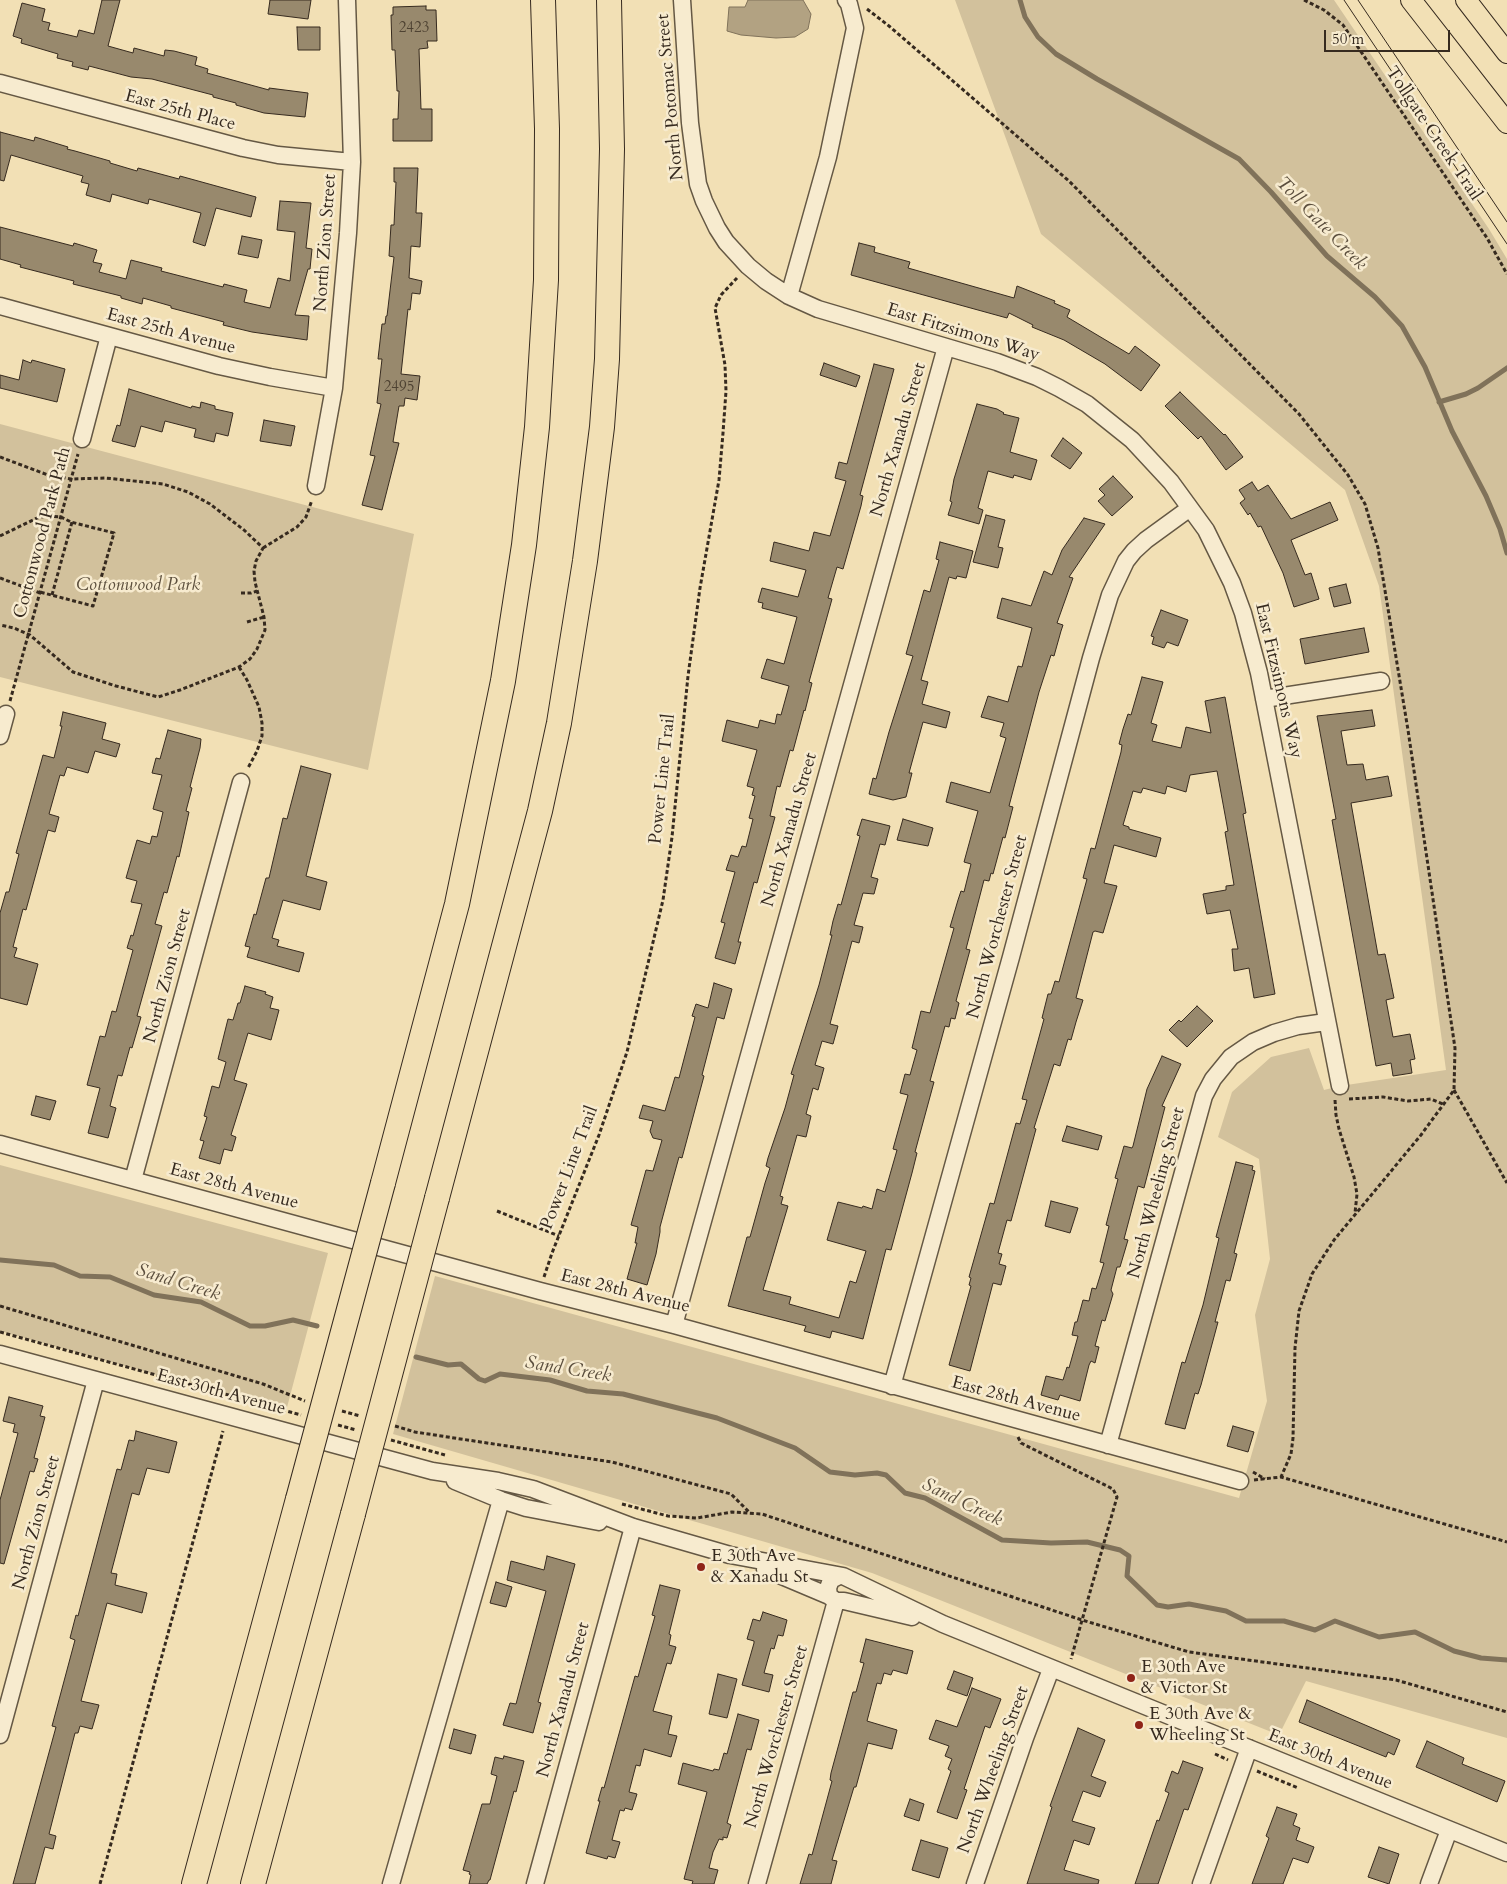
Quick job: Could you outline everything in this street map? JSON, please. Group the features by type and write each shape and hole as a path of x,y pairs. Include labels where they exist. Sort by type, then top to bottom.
{"highway":[{"path":"194,1884 430,1010 461,886 503,681 524,545 537,427 545,288 547,129 543,0"},
{"path":"253,1884 540,811 563,704 586,561 602,427 607,360 612,149 609,0"}],"main road":[{"path":"1410,0 1507,123"},
{"path":"1466,0 1507,53"}],"street":[{"name":"North Zion Street","path":"314,494 334,388 348,233 352,162 347,0"},
{"name":"North Potomac Street","path":"682,0 690,123 698,180 704,201 714,223 726,242 748,266"},
{"path":"789,296 828,157 855,28 849,4 846,0"},
{"name":"East 25th Place","path":"0,83 243,148 286,156 352,162"},
{"name":"East Fitzsimons Way","path":"748,266 789,296 836,315 997,362 1028,373 1059,388 1086,404 1132,440 1171,482 1190,508 1209,537 1232,583 1244,613 1259,673 1338,1087"},
{"name":"East 25th Avenue","path":"0,306 235,369 334,388"},
{"path":"82,439 109,336"},
{"name":"North Xanadu Street","path":"674,1325 946,347"},
{"name":"North Worchester Street","path":"892,1386 1091,658 1110,595 1117,577 1134,551 1190,508"},
{"path":"1264,699 1381,681"},
{"path":"0,736 6,714"},
{"name":"North Zion Street","path":"133,1180 241,782"},
{"name":"North Wheeling Street","path":"1108,1445 1199,1112 1213,1079 1231,1057 1253,1042 1274,1032 1326,1022"},
{"name":"East 28th Avenue","path":"0,1144 540,1291 674,1325 1009,1419 1108,1445 1245,1476"},
{"name":"East 30th Avenue","path":"0,1354 432,1471 498,1481 533,1489 633,1527 730,1555 844,1578 943,1624 1507,1853"},
{"name":"North Zion Street","path":"0,1735 96,1380"},
{"name":"East 30th Avenue","path":"432,1471 501,1500 545,1512 633,1527"},
{"path":"391,1884 501,1500"},
{"name":"North Xanadu Street","path":"535,1884 633,1527"},
{"name":"East 30th Avenue","path":"730,1555 837,1599 943,1624"},
{"name":"North Worchester Street","path":"757,1884 837,1599 828,1592 829,1583 831,1580 844,1578"},
{"name":"North Wheeling Street","path":"975,1884 1024,1738 1052,1669"},
{"path":"1201,1884 1249,1748"},
{"path":"1429,1884 1449,1830"}],"path":[{"name":"Tollgate Creek Trail","path":"1304,0 1324,10 1343,25 1487,238 1507,274"},
{"name":"Power Line Trail","path":"540,1291 559,1236 599,1135 627,1052 663,900 672,837 689,668 700,588 719,480 726,392 725,365 715,308 721,295 748,266"},
{"name":"Cottonwood Park Path","path":"15,686 82,439"},
{"path":"0,457 48,475 71,479 105,478 134,480 163,484 188,492 227,516 263,548"},
{"path":"0,625 14,628 30,635 73,672 158,697 239,667 250,659 257,650 264,630 264,617 254,571 256,561 263,548 297,527 306,517 314,494"},
{"path":"0,536 37,518 47,516 61,517 72,522 114,533 93,606 40,592 0,578"},
{"path":"52,595 72,522"},
{"path":"241,593 257,591"},
{"path":"246,622 264,617"},
{"path":"239,667 259,707 262,723 262,736 253,759"},
{"path":"1338,1087 1350,1099 1383,1097 1408,1101 1431,1099 1443,1104"},
{"path":"1338,1087 1336,1115 1354,1177 1357,1194 1355,1215"},
{"path":"1454,1090 1507,1183"},
{"path":"497,1211 559,1236"},
{"path":"1009,1419 1021,1443 1113,1488 1117,1497 1071,1659"},
{"path":"100,1884 220,1438"},
{"path":"1245,1476 1266,1479"},
{"path":"1245,1476 1266,1479 1281,1477 1507,1542"},
{"path":"1082,1620 1188,1652 1396,1680 1507,1712"}],"green space":[{"path":"955,0 1334,0 1489,229 1507,259 1507,1738 1306,1681 1279,1735 872,1573 393,1434 435,1276 1239,1498 1267,1401 1255,1315 1270,1259 1259,1159 1218,1137 1232,1092 1271,1057 1309,1048 1324,1090 1446,1070 1379,586 1345,490 1041,234"},
{"name":"Cottonwood Park","path":"0,424 414,534 368,770 0,677"},
{"path":"0,1165 328,1253 286,1411 0,1331"}],"shaded area":[{"path":"748,0 803,0 811,14 808,29 795,37 776,38 741,35 727,31 729,7 745,7"}],"building":[{"path":"102,0 120,0 108,46 133,53 134,48 164,56 165,50 174,51 197,57 195,65 208,69 207,73 269,90 269,88 308,93 305,117 264,113 213,97 213,95 152,79 131,77 89,66 88,70 72,66 73,62 57,58 58,54 21,43 22,39 13,36 22,3 45,9 42,21 50,23 48,30 77,37 79,30 94,34"},
{"path":"270,0 311,0 308,19 268,14"},
{"path":"426,6 426,10 436,10 437,41 427,41 428,48 419,49 421,109 432,109 432,141 393,141 393,119 398,119 399,91 397,91 395,50 392,50 391,15 393,15 393,7"},
{"path":"297,27 320,27 320,50 298,50"},
{"path":"0,132 34,141 35,137 137,171 138,168 179,179 180,176 256,197 251,217 216,208 205,246 193,242 201,213 149,199 148,204 112,194 110,202 86,195 89,184 81,182 83,176 11,155 4,181 0,180"},
{"path":"394,168 418,168 416,213 422,213 420,247 411,246 409,278 422,281 420,294 412,293 410,310 408,309 401,374 420,376 417,400 405,398 404,406 399,406 393,442 399,443 382,510 362,505 375,456 370,455 381,404 377,403 382,359 378,359 382,324 385,324 387,316 394,257 389,256 391,225 394,225 396,182 394,182"},
{"path":"280,201 311,203 306,248 312,249 310,269 308,269 295,315 309,316 307,340 252,332 223,325 224,322 171,308 171,306 143,298 142,304 121,298 121,296 73,284 74,281 20,267 21,265 0,259 0,227 73,246 74,243 97,250 93,262 102,264 99,272 126,279 131,260 162,268 161,271 223,287 224,284 247,290 244,302 270,308 278,278 290,281 295,232 277,230"},
{"path":"242,236 262,240 258,258 238,254"},
{"path":"859,243 875,247 874,252 910,262 908,268 1014,298 1017,286 1055,301 1054,303 1070,310 1067,317 1129,354 1135,346 1160,365 1141,391 1105,364 1064,340 1032,327 1033,325 1009,313 1007,318 851,275"},
{"path":"23,360 31,363 32,360 65,369 57,402 0,388 0,375 19,380"},
{"path":"824,363 860,376 856,387 820,375"},
{"path":"874,364 894,369 860,495 863,496 861,506 843,569 837,567 828,598 832,599 809,682 812,683 805,711 793,751 790,750 780,787 777,786 770,816 775,817 757,883 754,882 738,942 741,942 735,964 715,958 725,923 721,922 735,872 726,870 731,855 738,857 742,846 746,847 753,819 749,818 755,796 752,795 754,788 747,786 757,750 722,741 727,720 758,728 760,720 775,724 777,714 781,715 789,686 761,678 767,659 784,664 797,617 762,608 763,603 758,602 762,588 798,597 806,570 770,561 774,542 809,551 814,532 830,536 846,481 835,478 839,462 847,464"},
{"path":"129,389 191,408 192,406 200,408 201,402 215,406 215,409 233,413 228,436 216,433 214,442 194,437 196,429 165,421 162,432 141,426 135,447 112,441 117,425 120,426"},
{"path":"1180,392 1225,434 1243,457 1226,470 1201,436 1198,439 1165,406"},
{"path":"977,404 997,409 1003,414 1019,418 1010,452 1037,460 1031,480 1014,475 1013,478 988,471 978,508 983,510 979,524 948,515 952,502 950,501 954,479"},
{"path":"264,420 295,426 291,446 260,441"},
{"path":"1063,438 1082,453 1070,469 1051,456"},
{"path":"1113,476 1133,497 1112,516 1098,501 1105,495 1099,489"},
{"path":"1252,482 1258,491 1268,485 1291,519 1330,502 1338,520 1291,540 1305,575 1311,573 1319,599 1294,607 1283,573 1261,526 1258,527 1250,513 1248,515 1240,503 1245,499 1239,490"},
{"path":"986,515 1005,520 998,547 1003,548 998,568 973,562"},
{"path":"1084,518 1105,524 1069,577 1073,578 1057,623 1063,625 1054,656 1051,655 1039,692 1009,806 1013,807 1005,838 1003,837 993,874 991,873 989,881 984,880 966,949 970,950 956,1001 959,1003 955,1019 951,1018 949,1027 945,1026 930,1081 934,1082 915,1152 917,1153 912,1173 891,1250 886,1249 863,1339 832,1331 830,1338 804,1331 806,1326 728,1306 747,1237 750,1237 770,1168 766,1166 768,1158 785,1108 794,1075 791,1074 819,985 832,935 830,935 833,921 838,904 841,905 860,836 857,835 862,819 890,826 885,845 880,844 871,877 878,879 874,894 863,893 854,925 863,927 859,943 852,941 830,1024 838,1026 833,1044 822,1041 815,1065 824,1068 818,1090 813,1088 806,1114 811,1116 806,1137 797,1135 780,1196 783,1197 781,1204 788,1206 763,1290 791,1297 789,1304 839,1318 850,1281 856,1283 866,1251 827,1240 838,1202 872,1209 877,1189 885,1192 897,1150 893,1149 908,1095 900,1093 905,1074 910,1075 917,1050 912,1048 921,1011 930,1013 954,928 950,927 961,891 964,892 971,864 964,862 978,811 946,802 951,782 990,793 1006,738 1000,736 1004,723 981,717 988,696 1008,702 1018,666 1022,667 1032,628 997,618 1002,598 1031,606 1044,571 1052,575 1062,550"},
{"path":"940,542 973,551 966,578 957,576 956,579 949,577 921,680 928,682 922,704 950,712 946,728 923,722 909,773 912,773 906,797 893,800 869,794 873,778 876,779 913,656 906,654 924,590 930,592 939,560 936,559"},
{"path":"1346,584 1351,603 1334,607 1329,588"},
{"path":"1161,610 1188,620 1178,646 1167,642 1164,648 1152,644 1154,637 1151,636"},
{"path":"1364,628 1369,652 1305,664 1300,639"},
{"path":"1142,677 1163,682 1151,723 1157,725 1152,741 1181,748 1186,727 1211,733 1205,701 1225,697 1246,813 1243,814 1275,994 1254,998 1249,968 1234,971 1232,949 1238,949 1230,910 1207,914 1203,894 1226,890 1226,886 1234,885 1225,832 1228,831 1217,771 1190,775 1186,792 1167,786 1165,794 1143,788 1141,793 1133,791 1123,825 1129,827 1129,829 1161,838 1156,857 1114,845 1104,883 1117,886 1103,933 1093,932 1076,998 1083,1000 1071,1040 1068,1039 1060,1066 1054,1064 1034,1128 1036,1129 1011,1221 1007,1220 998,1253 1002,1254 999,1264 1006,1266 1001,1285 993,1283 970,1371 949,1365 971,1286 969,1285 971,1278 969,1277 990,1203 994,1204 1016,1123 1020,1124 1027,1100 1022,1099 1044,1019 1042,1018 1048,994 1051,994 1055,981 1059,982 1087,879 1083,878 1091,848 1095,849 1121,752 1122,745 1119,744 1123,729 1128,714 1131,715"},
{"path":"1372,710 1375,726 1341,731 1347,765 1363,764 1366,780 1388,776 1392,796 1351,803 1378,955 1385,954 1394,998 1386,1000 1393,1037 1410,1034 1415,1059 1410,1060 1412,1073 1393,1076 1391,1063 1376,1066 1332,820 1336,819 1317,716"},
{"path":"63,712 106,723 102,739 120,744 116,757 95,751 88,773 67,767 64,776 60,775 49,814 59,817 55,832 48,830 26,910 23,909 13,947 17,948 14,957 38,964 27,1005 0,998 0,913 6,892 9,892 19,854 16,853 43,755 54,758 62,726 60,726"},
{"path":"168,730 201,739 200,748 190,787 192,788 186,811 189,812 179,857 177,856 167,893 164,892 155,924 162,926 137,1016 141,1017 122,1076 118,1075 110,1106 116,1108 108,1138 88,1133 100,1088 87,1085 100,1036 105,1037 112,1011 116,1012 133,950 127,948 131,935 133,936 142,904 131,902 137,881 126,878 137,840 150,844 152,836 157,837 163,812 153,809 162,775 152,773 156,758 160,759"},
{"path":"301,766 331,774 306,876 327,882 320,910 283,900 272,938 279,940 277,946 304,953 299,972 247,957 250,947 245,946 266,878 269,878 283,818 287,819"},
{"path":"903,819 933,828 928,846 897,840"},
{"path":"714,983 732,989 724,1019 717,1017 702,1075 704,1076 682,1158 679,1157 671,1186 647,1285 627,1279 637,1243 635,1243 638,1227 631,1225 646,1170 653,1171 662,1140 653,1138 650,1131 653,1121 639,1118 643,1105 665,1111 675,1077 679,1078 695,1017 692,1016 696,1004 708,1008"},
{"path":"245,986 266,992 265,994 273,997 270,1008 279,1010 271,1040 248,1033 234,1080 247,1084 231,1135 236,1137 232,1151 224,1149 220,1164 199,1158 204,1141 200,1140 207,1117 204,1116 212,1086 219,1088 226,1062 218,1059 228,1019 233,1020"},
{"path":"1197,1006 1213,1021 1187,1047 1169,1030 1179,1020 1181,1022"},
{"path":"1162,1056 1181,1064 1162,1106 1165,1107 1144,1188 1138,1186 1124,1239 1128,1240 1120,1267 1117,1267 1111,1290 1113,1294 1105,1321 1102,1320 1095,1346 1099,1347 1095,1363 1091,1361 1089,1365 1080,1401 1060,1395 1058,1400 1041,1395 1046,1376 1063,1380 1067,1367 1069,1368 1078,1336 1072,1335 1075,1322 1077,1322 1083,1300 1089,1301 1092,1288 1096,1289 1104,1263 1100,1262 1109,1226 1106,1225 1118,1179 1115,1178 1124,1146 1132,1148 1133,1146 1147,1089"},
{"path":"36,1096 56,1101 50,1120 31,1115"},
{"path":"1067,1126 1102,1136 1098,1150 1062,1141"},
{"path":"1236,1162 1253,1166 1252,1170 1255,1171 1234,1253 1237,1254 1230,1281 1226,1280 1215,1322 1218,1322 1201,1385 1198,1394 1195,1393 1185,1429 1165,1424 1182,1362 1185,1363 1203,1305 1219,1238 1216,1237"},
{"path":"1051,1201 1078,1208 1070,1233 1045,1226"},
{"path":"9,1397 43,1406 40,1416 45,1417 34,1458 38,1459 34,1472 30,1471 4,1564 0,1563 0,1500 18,1433 13,1432 15,1424 3,1421"},
{"path":"1233,1426 1254,1432 1248,1452 1227,1446"},
{"path":"136,1431 177,1442 169,1473 147,1468 139,1495 132,1493 111,1573 117,1574 115,1585 147,1593 142,1613 107,1603 81,1701 99,1705 92,1729 80,1726 78,1733 75,1733 49,1834 56,1836 53,1849 45,1847 35,1884 13,1884 56,1727 52,1726 75,1640 70,1638 76,1615 78,1616 117,1469 121,1470 129,1440 134,1441"},
{"path":"547,1556 575,1564 538,1702 541,1703 533,1733 503,1725 510,1703 516,1704 546,1591 507,1580 511,1561 544,1570"},
{"path":"496,1582 512,1587 506,1607 490,1603"},
{"path":"660,1585 680,1590 669,1634 671,1635 669,1645 676,1647 671,1664 667,1663 653,1711 672,1716 668,1734 677,1736 671,1757 644,1749 640,1766 636,1765 629,1792 637,1794 632,1810 625,1808 624,1811 620,1810 612,1840 620,1842 615,1858 608,1856 607,1859 586,1853 602,1787 604,1788 635,1676 638,1677 655,1616 652,1615"},
{"path":"763,1612 787,1620 783,1636 778,1635 774,1649 771,1648 764,1673 773,1675 769,1692 742,1685 754,1643 754,1641 747,1639 753,1619 760,1621"},
{"path":"866,1639 913,1651 907,1674 893,1670 891,1675 884,1673 881,1684 877,1683 867,1721 897,1730 892,1749 868,1743 832,1860 837,1861 831,1884 800,1884 809,1854 812,1855 832,1781 830,1780 831,1773 853,1692 856,1692 864,1663 860,1662"},
{"path":"954,1671 973,1678 967,1696 947,1689"},
{"path":"718,1674 737,1679 727,1718 709,1714"},
{"path":"972,1688 1001,1699 990,1728 985,1726 964,1789 967,1790 957,1819 937,1812 951,1771 948,1769 952,1759 945,1756 949,1746 929,1739 936,1720 957,1727"},
{"path":"1307,1700 1400,1740 1394,1755 1388,1752 1386,1757 1299,1722"},
{"path":"738,1714 759,1720 751,1750 747,1749 727,1823 731,1825 727,1838 719,1839 713,1852 709,1868 718,1870 714,1884 692,1884 693,1881 684,1879 707,1792 678,1784 683,1763 713,1771 714,1769 719,1770 724,1753 727,1754"},
{"path":"1078,1728 1105,1740 1091,1776 1106,1782 1100,1797 1083,1791 1072,1821 1095,1828 1089,1845 1074,1840 1064,1870 1099,1880 1098,1884 1027,1884 1052,1807 1050,1806"},
{"path":"454,1729 476,1735 471,1754 449,1748"},
{"path":"1427,1741 1464,1758 1462,1764 1505,1781 1497,1802 1416,1767"},
{"path":"504,1756 524,1761 516,1792 514,1791 490,1880 487,1884 469,1884 470,1872 463,1870 482,1804 490,1804 497,1776 491,1774 495,1757 503,1759"},
{"path":"1183,1761 1203,1768 1188,1810 1184,1809 1158,1884 1135,1884 1157,1820 1159,1821 1169,1793 1165,1791 1172,1771 1178,1774"},
{"path":"910,1799 924,1804 919,1821 904,1816"},
{"path":"1277,1807 1297,1814 1293,1825 1300,1828 1296,1840 1314,1847 1308,1863 1293,1858 1283,1884 1252,1884 1269,1838 1266,1836"},
{"path":"921,1840 948,1848 939,1878 912,1870"},
{"path":"1379,1847 1399,1854 1389,1884 1368,1877"}],"waterway":[{"name":"Toll Gate Creek","path":"1020,0 1025,17 1038,37 1056,54 1239,159 1271,192 1327,256 1375,297 1402,326 1425,367 1452,431 1486,496 1500,529 1507,553"},
{"path":"1439,402 1466,394 1507,368"},
{"name":"Sand Creek","path":"0,1260 54,1265 80,1276 110,1277 154,1295 201,1302 250,1326 265,1326 293,1320 317,1326"},
{"name":"Sand Creek","path":"416,1357 448,1365 461,1364 479,1379 485,1381 500,1374 550,1380 587,1391 623,1394 717,1418 795,1448 830,1472 855,1475 877,1473 886,1475 905,1493 925,1498 1002,1540 1051,1543 1087,1542 1120,1550 1129,1556 1127,1576 1157,1605 1168,1607 1189,1604 1226,1611 1246,1621 1284,1621 1315,1630 1335,1621 1379,1637 1415,1632 1454,1651 1481,1658 1507,1660"}],"tram line":[{"path":"1344,0 1507,244"},
{"path":"1358,0 1507,222"}],"place":[{"name":"E 30th Ave & Xanadu St","path":"701,1567"},
{"name":"E 30th Ave & Victor St","path":"1131,1678"},
{"name":"E 30th Ave & Wheeling St","path":"1139,1725"}]}
